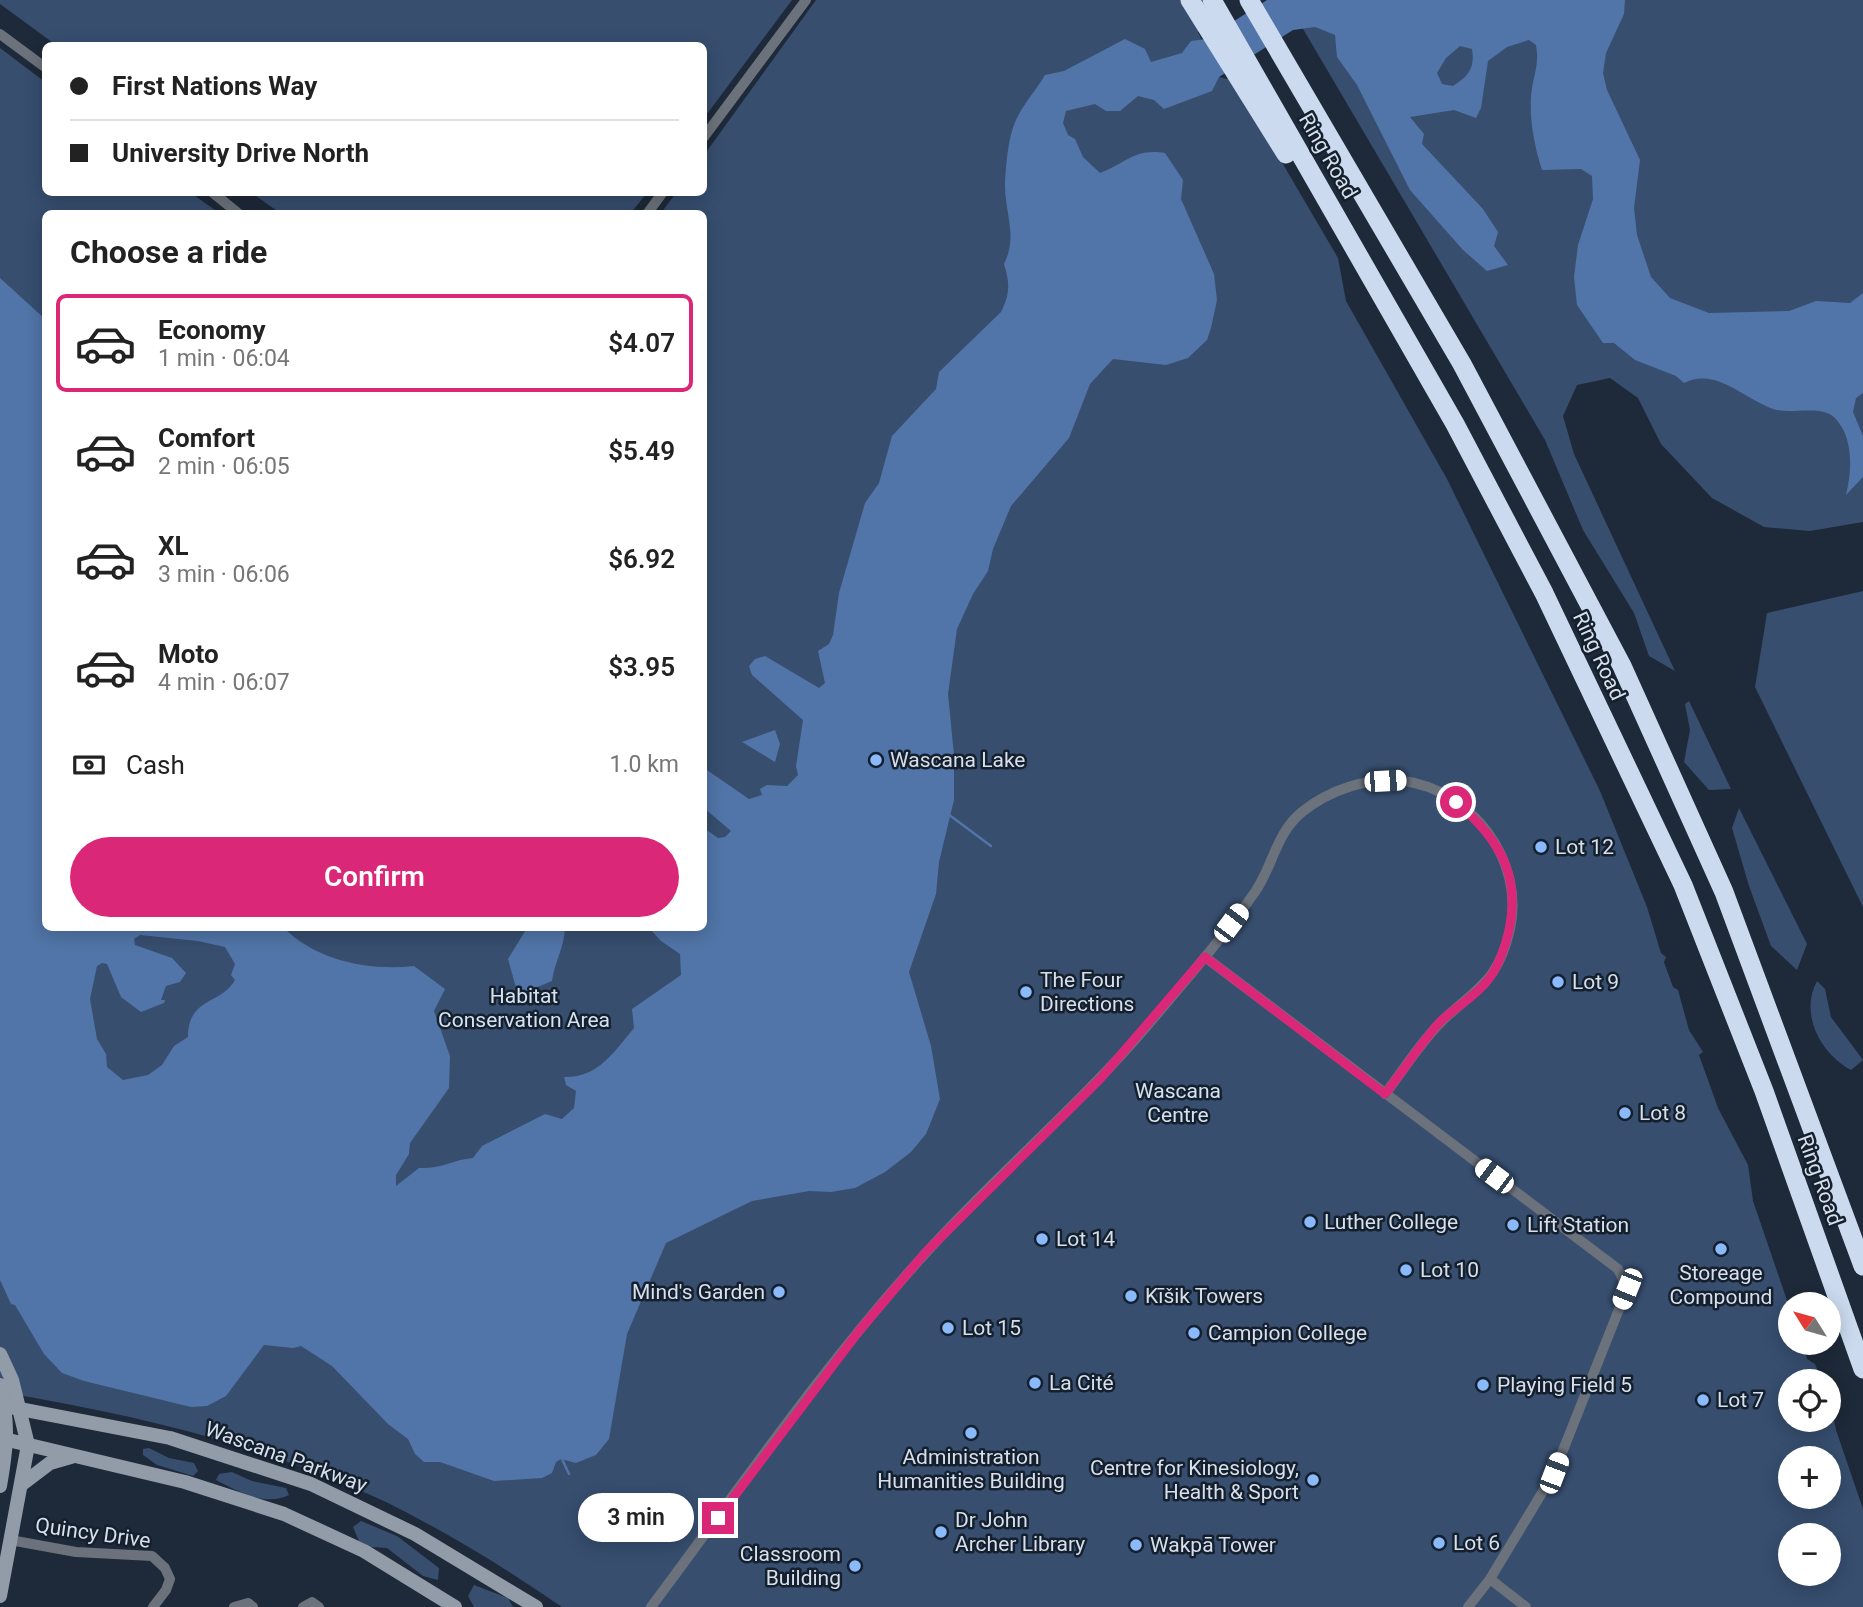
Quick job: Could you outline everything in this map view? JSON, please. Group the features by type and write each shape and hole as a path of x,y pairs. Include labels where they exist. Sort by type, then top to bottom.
{"highway":[{"name":"Ring Road","path":"1191,0 1213,13 1245,72 1455,424 1544,593 1683,885 1764,1091 1863,1370"},
{"name":"Ring Road","path":"1249,0 1462,364 1622,666 1724,892 1863,1266"}],"main road":[{"path":"0,1354 9,1405 0,1486"},
{"path":"0,1385 28,1444 0,1596"},
{"name":"Wascana Parkway","path":"9,1405 170,1438 311,1484 415,1534 536,1607"},
{"path":"4,1438 185,1482 284,1514 364,1551 455,1607"},
{"path":"21,1485 50,1463 76,1456"}],"street":[{"path":"707,133 806,0"},
{"path":"0,34 42,65"},
{"path":"217,196 234,210"},
{"path":"651,1607 859,1331 925,1253 1100,1079 1205,957 1257,889 1275,847 1287,828 1313,805 1345,788 1400,780 1420,784 1456,802 1487,830 1504,861 1511,884 1510,929 1501,956 1489,979 1464,1006 1442,1021 1385,1094"},
{"path":"1205,957 1618,1269 1627,1289 1554,1473 1490,1579 1468,1607"},
{"name":"Quincy Drive","path":"10,1540 76,1552 152,1556 165,1568 170,1579 166,1590 153,1607"},
{"path":"1490,1579 1526,1607"},
{"path":"234,1607 248,1604 253,1607"}],"green space":[{"path":"0,0 792,0 707,114 707,42 52,42 0,4"},
{"name":"Wascana Centre","path":"816,0 1184,0 1203,28 1198,32 1219,77 1232,77 1338,258 1346,301 1447,479 1600,791 1647,907 1661,953 1666,957 1664,962 1673,987 1678,990 1689,1030 1703,1052 1699,1055 1718,1108 1748,1165 1753,1201 1784,1292 1778,1292 1778,1355 1806,1355 1817,1369 1778,1369 1778,1432 1837,1432 1863,1509 1863,1607 562,1607 477,1552 388,1503 295,1464 149,1421 0,1392 0,48 42,80 42,196 195,196 215,210 42,210 42,931 707,931 707,210 663,210 674,196 707,196 707,151"},
{"path":"1286,0 1863,0 1863,522 1810,531 1764,527 1712,498 1661,444 1638,398 1610,378 1577,385 1563,416 1574,454 1675,671 1649,656 1634,613 1583,530 1545,440"},
{"path":"256,196 645,196 633,210 276,210"},
{"path":"1863,591 1863,907 1755,687 1767,613"},
{"path":"1689,701 1731,789 1709,790 1684,762 1690,730 1685,704"},
{"path":"1739,808 1807,944 1797,970 1771,946 1749,886 1732,828"},
{"path":"1817,981 1825,989 1831,1017 1863,1060 1851,1070 1830,1054 1816,1032 1810,1007"},
{"path":"149,1448 169,1458 194,1463 198,1471 193,1476 157,1465 143,1455 143,1449"},
{"path":"232,1472 252,1481 286,1488 289,1495 270,1499 251,1496 216,1480 219,1474"},
{"path":"361,1521 397,1536 439,1568 438,1580 423,1576 387,1548 371,1547 359,1541 353,1527"},
{"path":"474,1585 508,1598 513,1607 474,1607 468,1596"}],"shaded area":[{"name":"Wascana Lake","path":"1267,0 1625,0 1624,14 1606,53 1603,73 1607,90 1640,160 1634,208 1637,235 1651,277 1670,298 1709,313 1789,311 1816,301 1850,303 1863,293 1863,393 1856,398 1853,412 1863,436 1863,477 1846,495 1850,455 1846,435 1835,418 1829,414 1773,409 1730,386 1707,379 1684,383 1676,376 1635,360 1614,343 1603,343 1577,305 1574,277 1578,245 1593,199 1592,176 1581,169 1542,170 1531,119 1537,51 1536,45 1529,40 1507,47 1488,61 1481,108 1476,118 1454,110 1410,117 1424,134 1422,144 1483,209 1498,232 1494,246 1508,265 1487,271 1463,250 1410,190 1357,85 1337,57 1335,35 1315,27 1293,30 1219,77 1212,91 1164,109 1154,100 1138,96 1120,111 1106,111 1095,104 1066,111 1063,123 1068,135 1075,139 1083,157 1100,173 1138,154 1165,153 1183,180 1181,199 1214,274 1217,300 1207,340 1188,358 1166,365 1113,359 1090,384 1069,438 1011,506 993,549 988,571 973,594 957,629 948,694 954,755 954,800 939,862 936,894 909,972 931,1046 940,1099 926,1134 911,1152 885,1172 855,1188 831,1192 809,1191 752,1201 666,1243 627,1334 609,1439 596,1455 576,1463 561,1459 556,1462 552,1473 542,1478 494,1481 440,1462 424,1462 415,1454 408,1439 388,1424 332,1366 301,1346 293,1348 264,1345 226,1396 207,1406 191,1407 84,1381 62,1373 44,1354 15,1305 11,1304 0,1280 0,278 42,316 42,931 288,931 312,949 344,961 379,967 414,966 445,989 434,1011 450,1056 449,1088 410,1143 409,1154 396,1175 396,1186 419,1168 473,1158 482,1146 545,1114 562,1119 574,1108 576,1091 566,1085 564,1077 586,1073 604,1062 634,1028 632,1009 681,975 680,954 652,931 707,931 707,830 718,838 725,837 731,831 707,811 707,770 749,799 762,795 760,789 767,785 787,786 798,775 796,766 803,720 752,675 749,666 755,659 765,656 819,688 825,683 818,651 829,644 833,635 839,593 865,503 879,483 892,436 936,389 939,372 1004,306 1008,288 1004,264 1010,244 1006,168 1012,131 1021,111 1045,75 1064,71 1125,39 1145,49 1151,62 1182,53 1191,41 1206,39","holes":["1460,46 1472,49 1470,71 1453,86 1442,84 1437,73 1446,58","140,935 198,941 225,947 235,964 231,975 235,980 222,994 199,1008 189,1024 188,1037 174,1046 162,1065 148,1075 123,1080 107,1067 106,1054 97,1039 90,999 97,966 107,964 121,997 141,1012 164,1003 165,1000 161,1000 166,986 180,982 186,973 172,958 135,945 134,939"]},
{"path":"775,730 780,744 775,762 742,742"},
{"path":"525,931 565,931 552,981 518,995 508,959"}],"waterway":[{"path":"948,814 991,846"},
{"path":"562,1459 569,1474"}],"place":[{"name":"Wascana Lake","path":"876,760"},
{"name":"Lot 12","path":"1541,847"},
{"name":"Lot 9","path":"1558,982"},
{"name":"The Four Directions","path":"1026,992"},
{"name":"Lot 8","path":"1625,1113"},
{"name":"Luther College","path":"1310,1222"},
{"name":"Lift Station","path":"1513,1225"},
{"name":"Lot 14","path":"1042,1239"},
{"name":"Storeage Compound","path":"1721,1249"},
{"name":"Lot 10","path":"1406,1270"},
{"name":"Mind's Garden","path":"779,1292"},
{"name":"Kīšik Towers","path":"1131,1296"},
{"name":"Lot 15","path":"948,1328"},
{"name":"Campion College","path":"1194,1333"},
{"name":"La Cité","path":"1035,1383"},
{"name":"Playing Field 5","path":"1483,1385"},
{"name":"Lot 7","path":"1703,1400"},
{"name":"Administration Humanities Building","path":"971,1433"},
{"name":"Centre for Kinesiology, Health & Sport","path":"1313,1480"},
{"name":"Dr John Archer Library","path":"941,1532"},
{"name":"Lot 6","path":"1439,1543"},
{"name":"Wakpā Tower","path":"1136,1545"},
{"name":"Classroom Building","path":"855,1566"}],"route":[{"path":"718,1518 859,1331 925,1253 1100,1079 1205,957 1385,1094 1442,1021 1464,1006 1489,979 1501,956 1510,929 1513,909 1511,884 1497,844 1476,818 1456,802"}],"park label":[{"name":"Habitat Conservation Area","path":"524,1008"}]}
